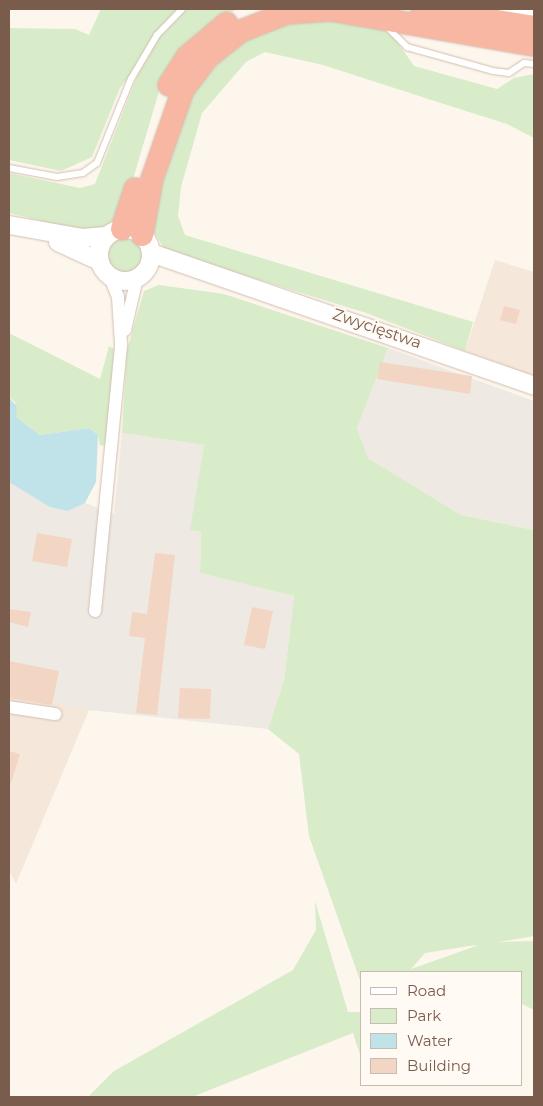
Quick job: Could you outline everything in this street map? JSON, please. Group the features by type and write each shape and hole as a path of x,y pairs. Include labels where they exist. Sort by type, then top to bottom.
{"highway":[{"path":"130,238 152,124 175,74 202,42 254,9"},
{"path":"422,9 534,27"},
{"path":"130,238 183,90 207,58 241,30 287,13 331,10 534,45"}],"main road":[{"name":"Zwycięstwa","path":"9,225 33,231 130,238 217,279 312,306 534,386"},
{"name":"Zwycięstwa","path":"33,231 99,261"},
{"path":"110,277 99,261 130,238 141,276"},
{"name":"Zwycięstwa","path":"110,277 122,281 141,276 217,279"}],"street":[{"path":"121,344 141,276"},
{"path":"94,611 121,344 118,298 110,277"},
{"path":"9,707 55,714"}],"lane":[{"path":"9,168 57,177 83,173 97,163 130,79 157,35 182,9"},
{"path":"499,9 534,11"},
{"path":"384,23 407,47 493,71 509,73 524,63 534,64"}],"shaded area":[{"path":"495,260 534,272 534,376 465,351"},
{"path":"388,348 534,401 534,530 461,515 368,458 357,428"},
{"path":"122,433 204,445 191,530 201,532 200,573 294,596 284,680 268,729 89,710 9,692 9,482 68,511 85,503 114,514"},
{"path":"9,692 89,710 16,884 9,871"}],"green space":[{"path":"101,9 183,9 164,33 187,9 237,9 217,20 160,88 123,213 97,234 9,213 9,173 80,188 95,184 138,74 154,46 120,88 92,157 61,171 9,160 9,28 75,29 89,35"},
{"path":"333,14 384,23 414,66 497,89 514,78 534,74 534,138 507,124 323,65 265,52 246,62 202,113 181,187 178,216 185,235 473,322 465,351 366,313 166,251 150,226 187,98 219,55 279,24"},
{"path":"125,236 139,241 144,255 139,269 125,274 111,269 106,255 111,241"},
{"path":"159,285 224,294 388,348 357,428 368,458 461,515 534,530 534,936 499,942 534,941 534,1010 523,1004 523,971 360,971 360,980 309,836 299,754 268,729 284,680 294,596 200,573 201,532 190,530 204,445 122,433 127,350 144,291","holes":["476,945 476,946 411,969 425,953"]},
{"path":"9,333 100,379 109,346 117,351 108,444 100,446 98,435 89,428 40,435 16,417 15,402 9,397"},
{"path":"315,901 348,1012 360,1012 360,1055 353,1033 192,1097 88,1097 114,1071 293,970 316,930"}],"water":[{"path":"9,397 17,407 16,417 40,435 89,428 98,435 96,482 85,503 68,511 50,507 9,482"}],"building":[{"path":"504,306 520,310 516,324 500,320"},
{"path":"380,362 472,376 470,394 377,379"},
{"path":"37,533 72,539 67,567 32,561"},
{"path":"155,553 175,555 157,715 136,713 145,638 129,636 132,612 147,614"},
{"path":"252,607 273,611 265,649 244,645"},
{"path":"9,609 31,612 28,627 9,622"},
{"path":"9,661 59,671 52,705 9,698"},
{"path":"180,688 211,689 210,719 178,718"},
{"path":"9,751 20,754 11,783 9,783"}]}
